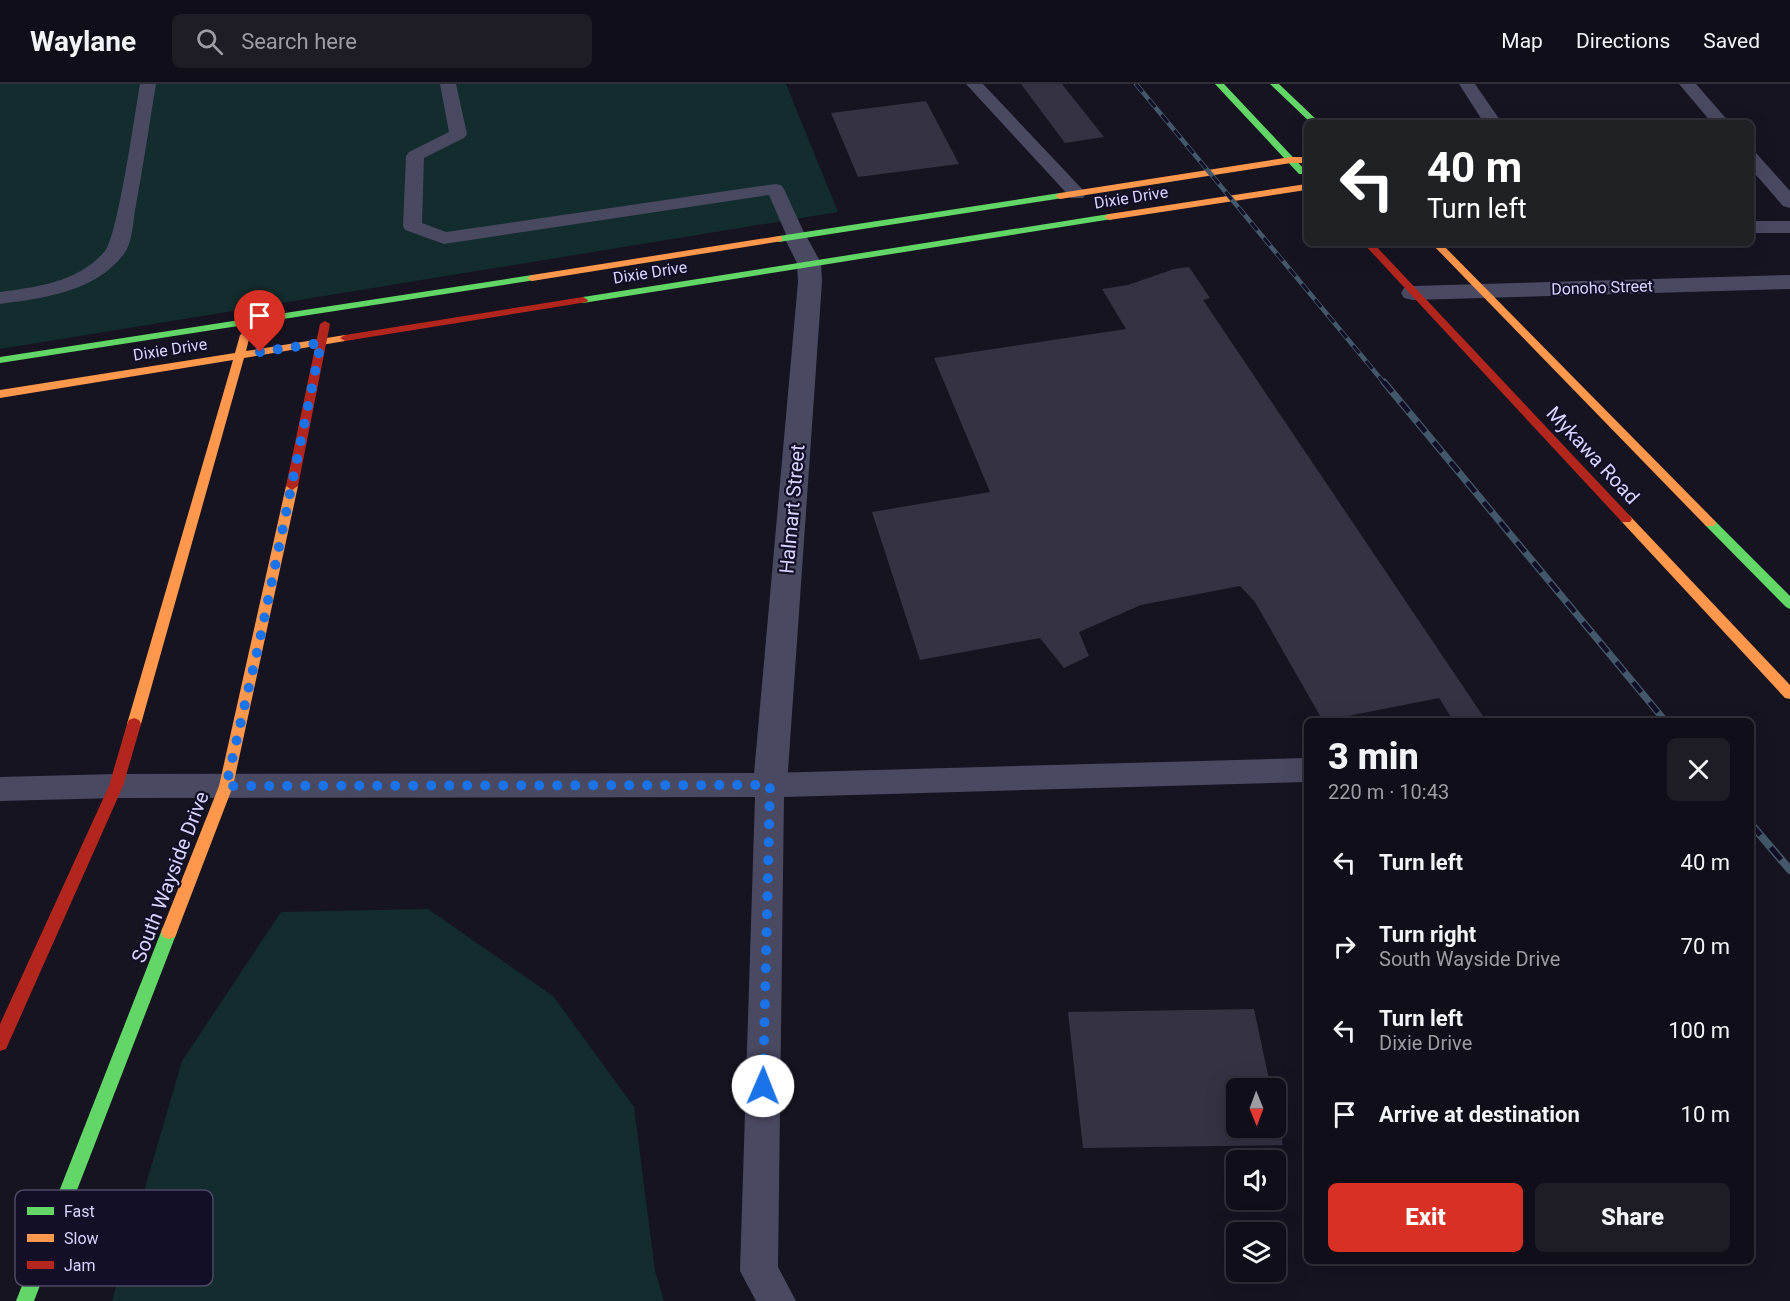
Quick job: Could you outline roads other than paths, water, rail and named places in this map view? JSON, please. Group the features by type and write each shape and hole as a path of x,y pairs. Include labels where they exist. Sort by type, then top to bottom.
{"main road":[{"path":"1219,84 1304,174"},
{"path":"1274,84 1313,120"},
{"name":"Dixie Drive","path":"0,360 1291,160 1304,160"},
{"name":"Dixie Drive","path":"0,394 809,263 1304,187"},
{"name":"Mykawa Road","path":"1371,246 1790,694"},
{"name":"Mykawa Road","path":"1439,246 1790,604"},
{"name":"South Wayside Drive","path":"69,1190 226,786 260,639 327,310"},
{"path":"0,1043 116,786 249,322"},
{"name":"South Wayside Drive","path":"26,1301 32,1286"}],"street":[{"name":"Halmart Street","path":"770,785 810,282 809,263 796,237"},
{"name":"Donoho Street","path":"1413,293 1481,289 1790,282"}],"lane":[{"path":"0,298 57,290 91,274 118,249 148,84"},
{"path":"448,84 458,134 415,156 412,226 444,238 775,189 796,237"},
{"path":"974,84 1077,194"},
{"path":"1467,84 1491,120"},
{"path":"1687,84 1718,120"},
{"path":"1754,162 1790,202"},
{"path":"1754,227 1790,226"},
{"path":"0,789 116,786 770,785 1304,770"},
{"path":"770,785 759,1271 777,1301"}],"railway":[{"path":"1136,84 1385,384"},
{"path":"1384,382 1663,718"},
{"path":"1754,828 1790,870"}]}
